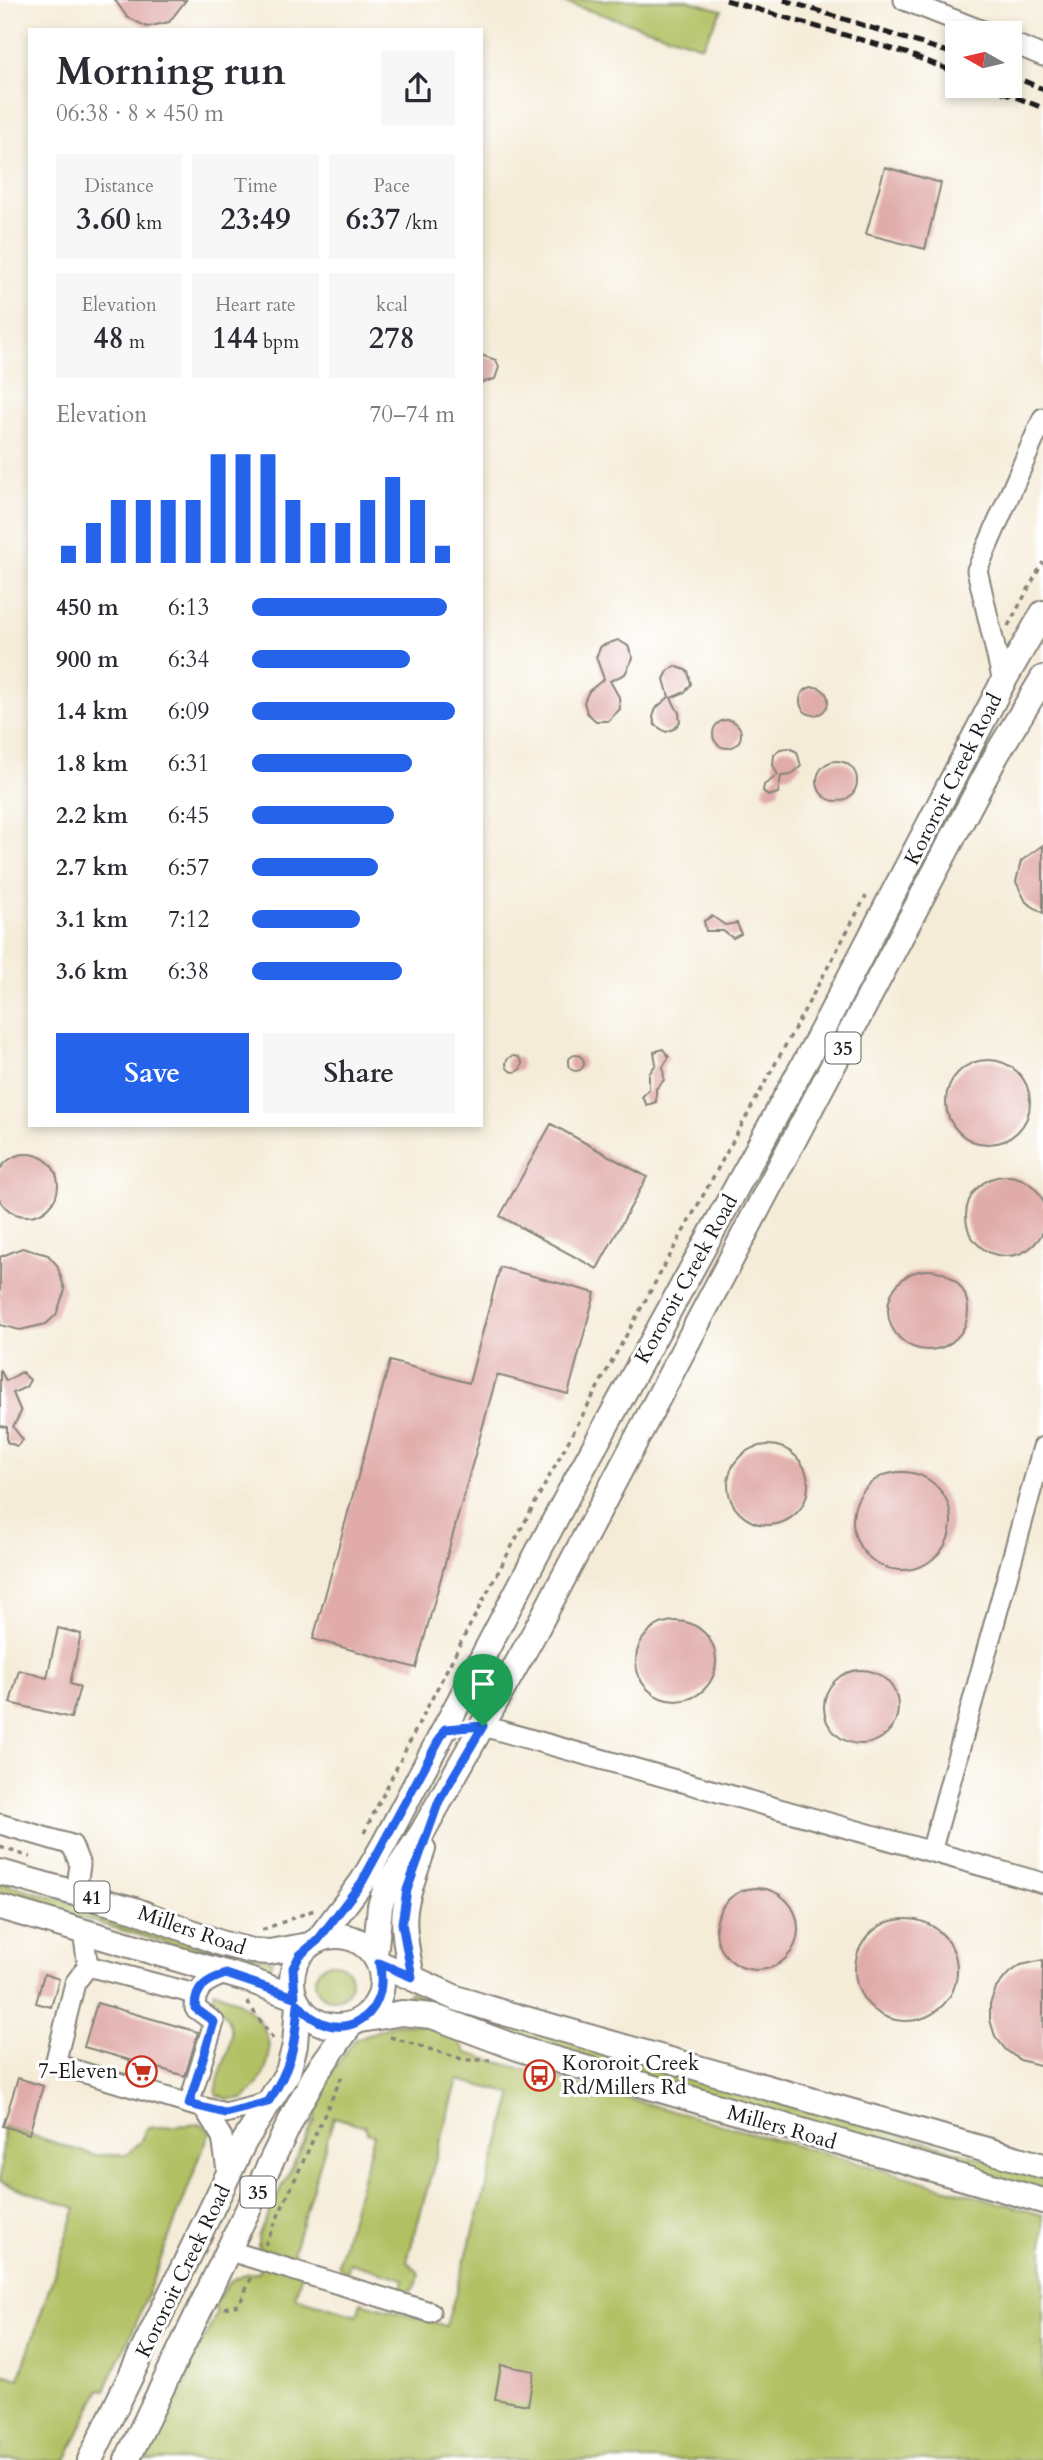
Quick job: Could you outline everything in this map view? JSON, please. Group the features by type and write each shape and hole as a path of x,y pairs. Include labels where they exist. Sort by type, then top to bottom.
{"main road":[{"name":"Kororoit Creek Road","path":"314,1942 362,1882 660,1325 817,1042 1003,682 1043,613"},
{"name":"Kororoit Creek Road","path":"377,1959 380,1906 386,1887 483,1726 991,766 1043,678"},
{"path":"660,1325 688,1341"},
{"path":"445,1729 483,1726"},
{"path":"412,1977 404,1937 403,1908 439,1801"},
{"name":"Millers Road","path":"0,1872 183,1926 220,1943 252,1951 269,1952 314,1942"},
{"name":"Millers Road","path":"0,1907 226,1974 296,2000"},
{"path":"314,1942 334,1936 350,1937 364,1944 377,1959"},
{"name":"35","path":"296,2000 293,1968 314,1942"},
{"name":"Millers Road","path":"377,1959 456,1998 490,2009 1043,2166"},
{"name":"35","path":"356,2022 378,2001 382,1976 377,1959"},
{"name":"Kororoit Creek Road","path":"90,2460 228,2176 268,2102 288,2072 292,2057 296,2000"},
{"path":"296,2000 319,2023 335,2027 356,2022"},
{"name":"Millers Road","path":"356,2022 402,2013 432,2016 523,2050 1043,2200"},
{"name":"Kororoit Creek Road","path":"127,2460 297,2108 317,2072 356,2022"}],"lane":[{"path":"904,0 957,21"},
{"path":"1022,47 1043,56"},
{"path":"1003,682 977,570 1043,418"},
{"path":"932,1852 1043,1447"},
{"path":"483,1726 1043,1883"},
{"path":"0,1824 72,1845 80,1865 76,1893"},
{"path":"83,1931 88,1966 75,1983 55,2064 197,2107 238,2112 268,2102"},
{"path":"88,1966 195,1994"},
{"path":"197,2107 214,2022 195,2008 195,1994 201,1985 226,1974"},
{"path":"197,2107 222,2137 228,2176"},
{"path":"230,2251 430,2312"}],"path":[{"path":"997,648 1043,562"},
{"path":"363,1835 419,1722 565,1447 872,884"},
{"path":"259,2260 345,2069"}],"green space":[{"path":"556,0 687,0 722,10 702,46"},
{"path":"0,1882 272,1960 269,1970 254,1969 0,1894"},
{"path":"333,1963 346,1968 351,1981 346,1994 333,1999 320,1994 315,1981 320,1968"},
{"path":"213,1991 232,1998 247,2009 259,2021 266,2035 269,2050 267,2066 258,2083 244,2099 226,2099 216,2094 231,2035 230,2025 224,2014 213,2003"},
{"path":"409,1992 1043,2176 1043,2189 563,2053 441,2007 406,2001"},
{"path":"396,2024 437,2028 454,2036 466,2053 1043,2215 1043,2460 146,2460 188,2378 189,2369 217,2313 214,2305 218,2298 236,2277 258,2273 266,2253 258,2246 258,2236 315,2120 316,2095 355,2039","holes":["458,2080 513,2094 446,2326 361,2302 357,2315 295,2297 304,2265 309,2261 293,2253 334,2117 365,2126 367,2133 374,2135 338,2264 346,2275 350,2263 404,2279 401,2292 411,2291 417,2284 419,2273 407,2261"]},
{"path":"202,2124 210,2131 135,2326 105,2390 100,2389 66,2460 0,2460 0,2373 19,2379 76,2208 0,2182 3,2126 93,2155 126,2155 140,2142 147,2128"}],"building":[{"path":"115,0 186,0 169,22 147,27 127,17"},
{"path":"885,167 941,183 925,249 866,234"},
{"path":"483,356 496,360 499,367 495,379 483,382"},
{"path":"618,640 628,646 633,658 625,674 610,681 619,697 620,709 608,721 596,721 587,713 584,702 589,691 604,679 596,657 601,646"},
{"path":"675,666 688,671 691,684 685,692 671,698 679,713 680,722 674,729 666,732 655,725 653,717 656,708 669,697 664,679 668,671"},
{"path":"814,687 824,691 828,701 824,711 814,715 804,711 800,701 804,691"},
{"path":"727,720 737,724 741,734 737,744 727,748 717,744 713,734 717,724"},
{"path":"789,748 797,752 801,766 791,775 781,776 778,793 768,796 763,791 764,785 778,775 773,765 774,755 780,749"},
{"path":"837,761 845,762 851,767 856,773 856,789 851,795 845,800 837,801 829,800 823,795 818,789 817,781 818,773 823,767 829,762"},
{"path":"1043,845 1043,913 1026,902 1016,882 1021,861"},
{"path":"712,916 725,925 737,923 741,934 733,938 723,931 706,931 704,921"},
{"path":"663,1049 669,1057 663,1067 664,1080 656,1089 656,1102 647,1105 642,1097 649,1089 649,1074 656,1064 654,1052"},
{"path":"576,1055 582,1057 582,1069 576,1071 570,1069 568,1063 570,1057"},
{"path":"514,1056 520,1058 520,1070 514,1072 508,1070 506,1064 508,1058"},
{"path":"988,1060 1011,1067 1023,1079 1030,1102 1023,1125 1011,1137 988,1144 965,1137 953,1125 946,1102 953,1079 965,1067"},
{"path":"551,1124 647,1177 597,1269 500,1216"},
{"path":"15,1156 39,1156 53,1168 57,1179 56,1197 49,1207 39,1214 15,1214 -1,1199 -1,1171"},
{"path":"1006,1176 1021,1179 1034,1188 1043,1201 1043,1231 1034,1244 1021,1253 1006,1256 991,1253 978,1244 969,1231 966,1216 969,1201 978,1188 991,1179"},
{"path":"22,1248 48,1255 57,1265 65,1290 56,1315 46,1324 20,1330 0,1325 0,1257"},
{"path":"500,1267 595,1293 568,1394 497,1375 416,1668 313,1639 390,1361 469,1383"},
{"path":"920,1270 936,1270 957,1281 968,1302 968,1318 957,1339 936,1350 920,1350 906,1344 894,1332 888,1318 888,1302 894,1288 906,1276"},
{"path":"0,1369 6,1381 22,1372 30,1380 26,1387 13,1393 21,1412 13,1427 23,1440 17,1446 7,1442 7,1427 0,1426"},
{"path":"768,1445 783,1448 796,1457 805,1470 808,1485 805,1500 796,1513 783,1522 768,1525 753,1522 740,1513 731,1500 728,1485 731,1470 740,1457 753,1448"},
{"path":"902,1472 921,1475 937,1486 948,1502 951,1521 948,1540 937,1556 921,1567 902,1570 883,1567 867,1556 856,1540 853,1521 856,1502 867,1486 883,1475"},
{"path":"676,1621 691,1624 704,1633 713,1646 716,1661 713,1676 704,1689 691,1698 676,1701 661,1698 648,1689 639,1676 636,1661 639,1646 648,1633 661,1624"},
{"path":"58,1628 81,1634 70,1684 80,1687 71,1718 10,1703 19,1670 47,1678"},
{"path":"861,1670 882,1676 892,1686 898,1707 892,1728 882,1738 861,1744 840,1738 830,1728 824,1707 830,1686 840,1676"},
{"path":"757,1888 773,1891 786,1900 795,1913 798,1929 795,1945 786,1958 773,1967 757,1970 741,1967 728,1958 719,1945 716,1929 719,1913 728,1900 741,1891"},
{"path":"906,1919 926,1923 942,1934 953,1950 957,1970 953,1990 942,2006 926,2017 906,2021 886,2017 870,2006 859,1990 855,1970 859,1950 870,1934 886,1923"},
{"path":"1043,1960 1043,2066 1020,2060 1006,2050 995,2036 990,2020 990,2004 996,1988 1007,1975 1021,1965"},
{"path":"44,1974 59,1979 51,2007 36,2003"},
{"path":"97,2003 198,2032 185,2076 155,2067 151,2080 127,2073 130,2060 84,2047"},
{"path":"18,2078 43,2086 29,2134 3,2126"},
{"path":"501,2365 534,2371 528,2405 495,2399"}],"railway":[{"path":"726,0 906,53 945,68"},
{"path":"784,0 945,51"},
{"path":"1022,80 1043,89"},
{"path":"1018,98 1043,108"}],"place":[{"name":"7-Eleven","path":"141,2071"},
{"name":"Kororoit Creek Rd/Millers Rd","path":"539,2075"}],"route":[{"path":"483,1726 439,1801 407,1890 402,1923 412,1977 379,1963 382,1989 378,2001 371,2012 351,2024 335,2027 319,2023 307,2015 298,2004 295,2045 288,2072 268,2102 251,2109 225,2113 189,2104 214,2022 195,2008 195,1994 201,1985 226,1974 295,1997 293,1968 300,1955 318,1940 362,1882 445,1729 483,1726"}]}
